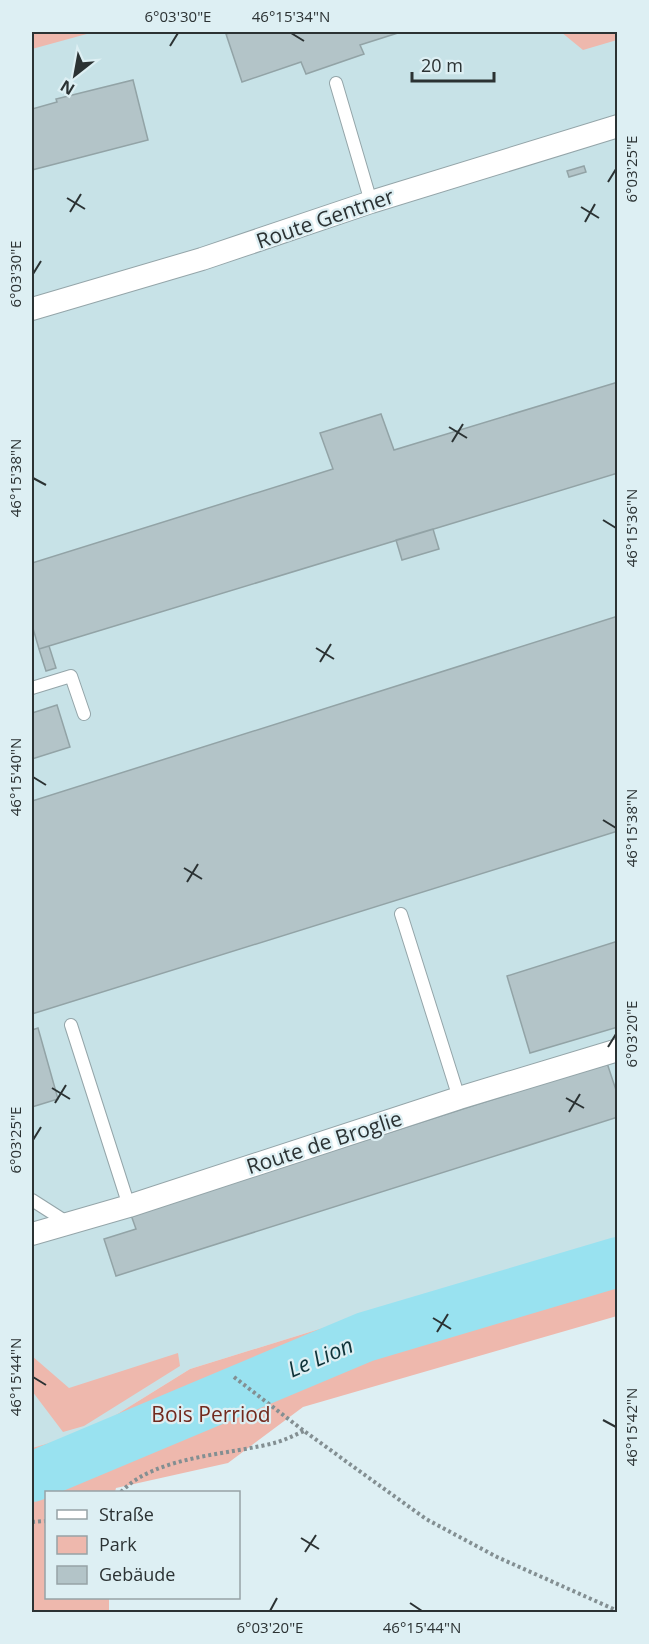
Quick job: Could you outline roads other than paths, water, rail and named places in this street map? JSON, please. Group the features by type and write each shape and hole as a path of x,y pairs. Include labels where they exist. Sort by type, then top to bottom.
{"street":[{"name":"Route Gentner","path":"32,309 202,259 371,202 618,126"},
{"name":"Route de Broglie","path":"32,1234 129,1206 459,1098 618,1050"}],"lane":[{"path":"336,83 371,202"},
{"path":"32,688 71,676 84,714"},
{"path":"402,914 459,1098"},
{"path":"70,1025 129,1206"},
{"path":"32,1200 69,1224"}],"waterway":[{"name":"Le Lion","path":"32,1477 365,1337 618,1262"}],"park label":[{"name":"Bois Perriod","path":"211,1414"}]}
